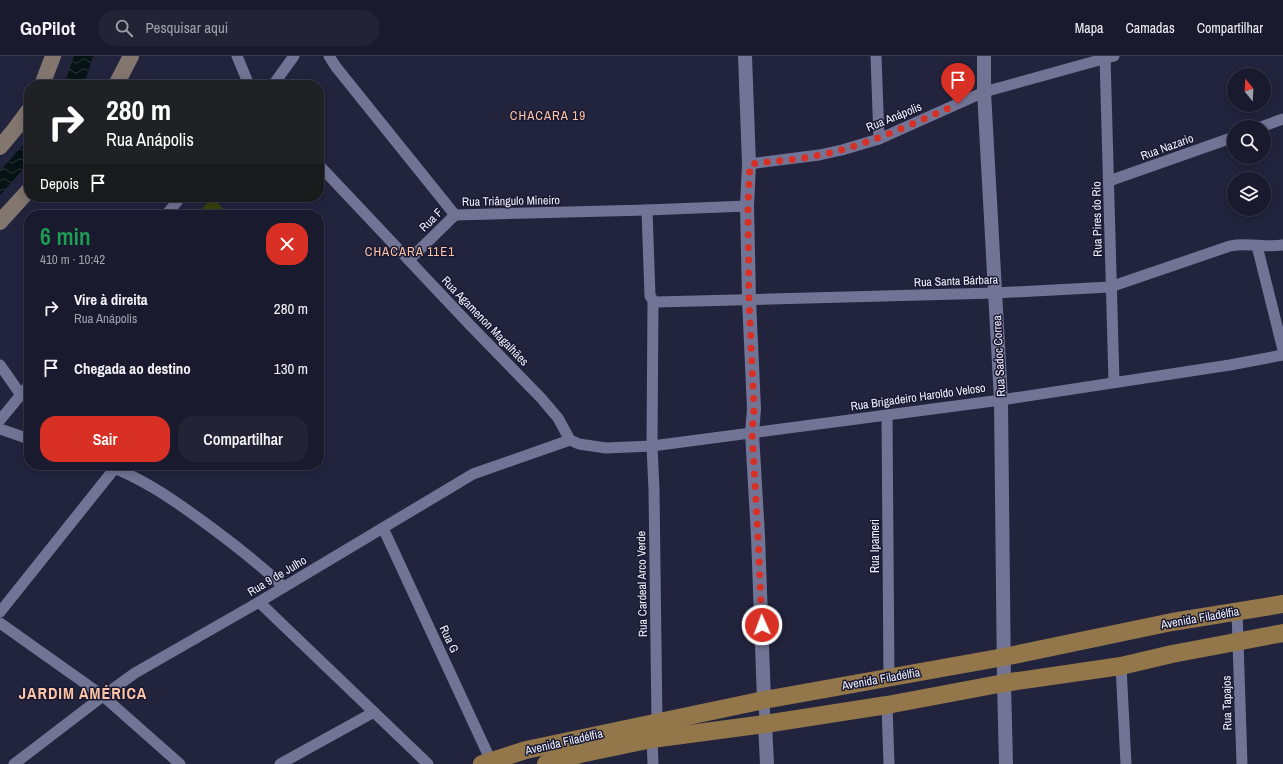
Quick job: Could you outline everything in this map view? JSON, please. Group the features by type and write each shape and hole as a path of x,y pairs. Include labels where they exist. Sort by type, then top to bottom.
{"main road":[{"path":"44,80 53,56"},
{"path":"119,80 131,56"},
{"path":"0,147 24,117"},
{"path":"0,222 24,196"},
{"name":"Avenida Filadélfia","path":"486,762 526,750 764,700 1004,657 1172,622 1283,604"},
{"name":"Avenida Filadélfia","path":"546,764 580,754 652,739 765,724 886,705 1004,683 1122,666 1172,654 1283,633"}],"street":[{"path":"237,56 247,80"},
{"path":"277,80 294,56"},
{"name":"Rua Triângulo Mineiro","path":"329,56 336,67 455,215 748,206"},
{"path":"745,56 750,164 748,206 749,299 754,409 752,433 758,536 767,764"},
{"path":"876,56 879,138"},
{"name":"Rua Sadoc Correa","path":"984,56 984,92 1001,400 1006,764"},
{"name":"Rua Anápolis","path":"750,164 818,155 879,138 984,92 1108,57"},
{"name":"Rua Pires do Rio","path":"1108,57 1110,287 1114,382"},
{"path":"1271,123 1283,119"},
{"name":"Rua Nazario","path":"1109,181 1227,139"},
{"name":"Rua Agamenon Magalhães","path":"324,170 541,398 558,418 574,442"},
{"path":"170,210 177,202"},
{"path":"647,210 652,298"},
{"name":"Rua F","path":"409,260 455,215"},
{"name":"Rua Santa Bárbara","path":"652,298 656,302 995,293 1110,287 1230,246 1243,243 1257,246 1283,245"},
{"path":"1257,246 1283,350"},
{"name":"Rua Cardeal Arco Verde","path":"652,298 652,446 654,490 656,722"},
{"name":"Rua Brigadeiro Haroldo Veloso","path":"574,442 606,448 652,446 1001,400 1283,355"},
{"path":"0,365 21,395"},
{"path":"0,420 24,391"},
{"name":"Rua Ipameri","path":"887,415 889,678"},
{"path":"0,429 24,437"},
{"name":"Rua 9 de Julho","path":"14,764 135,673 259,602 473,474 574,442"},
{"path":"0,612 108,470"},
{"path":"116,470 154,488 180,505 264,568 284,587"},
{"name":"Rua G","path":"383,528 486,762"},
{"path":"259,602 428,764"},
{"name":"Rua Tapajos","path":"1238,611 1242,764"},
{"path":"0,623 103,696 180,764"},
{"path":"1122,666 1126,764"},
{"path":"886,705 889,764"},
{"path":"280,764 374,712"},
{"path":"652,739 653,764"}],"green space":[{"path":"209,202 217,202 224,210 200,210"}],"water":[{"path":"74,56 93,56 86,80 66,80"},
{"path":"24,144 24,169 0,195 0,171"}],"district":[{"name":"CHACARA 19","path":"548,115"},
{"name":"CHACARA 11E1","path":"410,251"},
{"name":"JARDIM AMÉRICA","path":"83,693"}],"route":[{"path":"762,625 752,433 754,409 749,299 748,206 750,164 818,155 842,150 879,138 958,104"}]}
